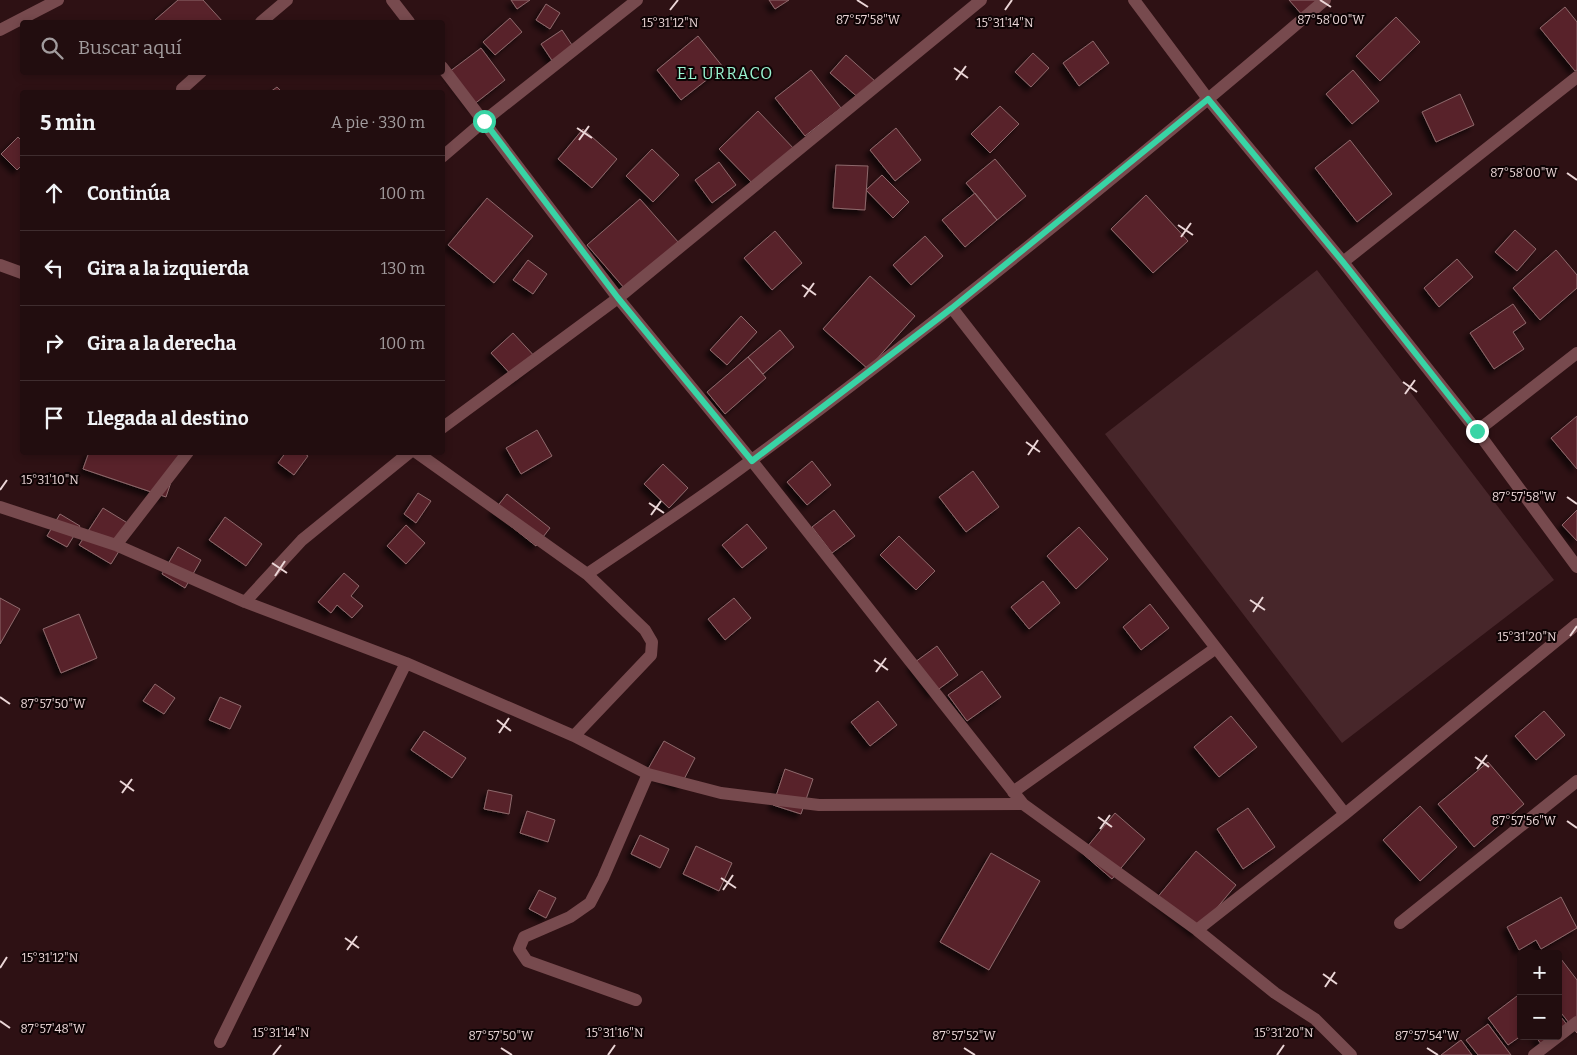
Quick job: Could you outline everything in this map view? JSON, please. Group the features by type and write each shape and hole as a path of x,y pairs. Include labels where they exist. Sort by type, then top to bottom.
{"street":[{"path":"0,30 58,0"},
{"path":"263,20 287,0"},
{"path":"392,0 407,20"},
{"path":"445,154 484,121 637,0"},
{"path":"445,426 618,298 981,0"},
{"path":"1134,0 1208,99 1343,262 1477,431 1577,567"},
{"path":"587,574 752,461 952,308 1208,99 1325,0"},
{"path":"445,70 618,298 752,461 1022,804 1197,930 1275,993 1315,1019 1351,1055"},
{"path":"182,89 198,75"},
{"path":"1343,262 1577,77"},
{"path":"0,265 20,272"},
{"path":"952,308 1345,814"},
{"path":"1477,431 1577,353"},
{"path":"116,545 186,455"},
{"path":"245,602 302,540 406,455"},
{"path":"420,455 587,574 645,630 652,642 651,655 574,736"},
{"path":"0,508 116,545 245,602 406,663 574,736 648,774 720,793 819,805 1022,804"},
{"path":"1197,930 1345,814 1577,624"},
{"path":"1013,792 1216,648"},
{"path":"220,1042 406,663"},
{"path":"636,1000 527,961 519,949 524,937 570,917 590,903 603,878 648,774"},
{"path":"1400,923 1577,781"},
{"path":"1534,1055 1577,1022"}],"shaded area":[{"path":"1317,270 1554,580 1342,743 1105,434"}],"building":[{"path":"178,0 203,0 221,20 155,20"},
{"path":"511,0 530,0 517,9"},
{"path":"769,0 789,0 775,9"},
{"path":"1289,0 1322,0 1304,17"},
{"path":"546,4 560,13 550,29 536,20"},
{"path":"1565,7 1577,22 1577,70 1575,71 1540,28"},
{"path":"1396,17 1420,42 1380,81 1356,56"},
{"path":"510,18 522,32 495,55 483,42"},
{"path":"562,30 576,51 555,65 541,44"},
{"path":"698,36 723,67 681,100 657,70"},
{"path":"1093,41 1109,63 1079,86 1063,63"},
{"path":"481,48 505,80 473,105 449,72"},
{"path":"1033,53 1049,68 1031,87 1015,72"},
{"path":"846,55 876,82 861,100 830,73"},
{"path":"811,70 841,108 805,136 775,98"},
{"path":"1353,70 1379,101 1352,124 1326,94"},
{"path":"1460,94 1474,125 1436,142 1422,112"},
{"path":"1000,106 1019,124 990,153 971,134"},
{"path":"758,111 796,151 757,188 719,149"},
{"path":"896,128 921,160 895,181 870,150"},
{"path":"583,129 617,159 592,188 558,159"},
{"path":"18,137 20,139 20,167 17,170 1,154"},
{"path":"1350,140 1392,194 1357,222 1315,168"},
{"path":"652,149 679,175 653,202 626,176"},
{"path":"995,159 1026,196 997,220 966,183"},
{"path":"719,162 736,185 712,203 695,180"},
{"path":"836,165 868,166 865,210 833,208"},
{"path":"882,175 909,202 893,218 866,190"},
{"path":"975,193 997,220 965,247 942,220"},
{"path":"1146,195 1188,241 1153,273 1111,229"},
{"path":"487,198 533,236 494,283 448,245"},
{"path":"640,199 679,243 625,289 587,245"},
{"path":"1515,230 1536,249 1517,271 1495,252"},
{"path":"775,231 802,263 772,290 744,258"},
{"path":"925,236 943,256 911,285 893,265"},
{"path":"1556,250 1577,275 1577,288 1540,320 1513,288"},
{"path":"1457,259 1473,277 1439,307 1424,288"},
{"path":"528,260 547,274 533,294 513,280"},
{"path":"870,276 915,316 868,369 823,329"},
{"path":"1513,304 1526,323 1513,332 1524,349 1494,369 1470,333"},
{"path":"741,316 757,332 727,365 710,350"},
{"path":"780,330 794,347 763,374 748,357"},
{"path":"513,333 538,360 516,380 491,353"},
{"path":"748,357 766,378 725,414 707,392"},
{"path":"1577,416 1577,469 1551,438"},
{"path":"537,430 552,456 521,474 506,448"},
{"path":"88,455 180,455 166,497 83,469"},
{"path":"284,455 308,456 294,475 278,463"},
{"path":"812,461 831,485 807,505 787,482"},
{"path":"663,464 688,488 669,508 644,484"},
{"path":"973,471 999,507 966,532 939,497"},
{"path":"418,493 431,501 416,523 404,514"},
{"path":"507,494 550,528 536,546 493,512"},
{"path":"103,508 134,527 111,564 79,545"},
{"path":"834,510 855,536 832,553 812,527"},
{"path":"1577,510 1577,541 1562,525"},
{"path":"60,514 80,526 67,547 47,536"},
{"path":"225,517 262,544 246,566 209,540"},
{"path":"747,524 767,548 742,568 722,545"},
{"path":"406,525 425,543 406,564 387,546"},
{"path":"1079,527 1108,559 1076,589 1047,556"},
{"path":"899,536 935,571 916,590 880,555"},
{"path":"178,547 201,560 185,588 162,574"},
{"path":"344,573 359,586 351,596 363,606 352,618 337,605 331,613 318,602"},
{"path":"1043,581 1060,603 1029,629 1011,607"},
{"path":"0,598 20,609 0,644"},
{"path":"734,598 751,618 725,640 708,619"},
{"path":"1150,604 1169,628 1141,650 1123,627"},
{"path":"79,614 97,658 61,673 43,629"},
{"path":"937,646 958,675 932,694 911,665"},
{"path":"982,671 1001,697 967,721 948,695"},
{"path":"155,684 175,698 164,714 143,701"},
{"path":"220,697 241,706 230,729 209,720"},
{"path":"878,701 897,725 870,746 851,722"},
{"path":"1544,711 1565,735 1536,760 1515,736"},
{"path":"1231,716 1257,747 1219,777 1194,747"},
{"path":"424,731 466,758 452,778 411,750"},
{"path":"664,741 695,758 680,787 648,769"},
{"path":"1488,762 1524,804 1474,847 1438,804"},
{"path":"785,769 813,779 801,814 773,805"},
{"path":"488,790 512,795 509,814 484,809"},
{"path":"1420,806 1457,847 1420,881 1383,840"},
{"path":"1248,808 1275,847 1243,869 1217,829"},
{"path":"527,811 555,820 548,842 520,833"},
{"path":"1115,813 1145,839 1112,879 1082,853"},
{"path":"640,835 669,849 660,868 631,854"},
{"path":"696,846 732,863 719,891 683,874"},
{"path":"1196,851 1236,885 1196,933 1156,899"},
{"path":"991,853 1040,881 989,970 940,942"},
{"path":"539,890 556,898 546,918 529,909"},
{"path":"1561,897 1577,928 1541,949 1536,940 1519,950 1507,927"},
{"path":"1562,960 1577,980 1577,1033 1562,1014"},
{"path":"1517,996 1517,1039 1508,1045 1488,1018"},
{"path":"1562,1018 1568,1026 1562,1030"},
{"path":"1488,1024 1511,1055 1478,1055 1466,1040"},
{"path":"1461,1040 1472,1055 1441,1055"},
{"path":"1538,1040 1549,1040 1542,1045"}],"district":[{"name":"EL URRACO","path":"725,73"}],"route":[{"path":"484,121 618,298 752,461 952,308 1208,99 1343,262 1477,431"}]}
